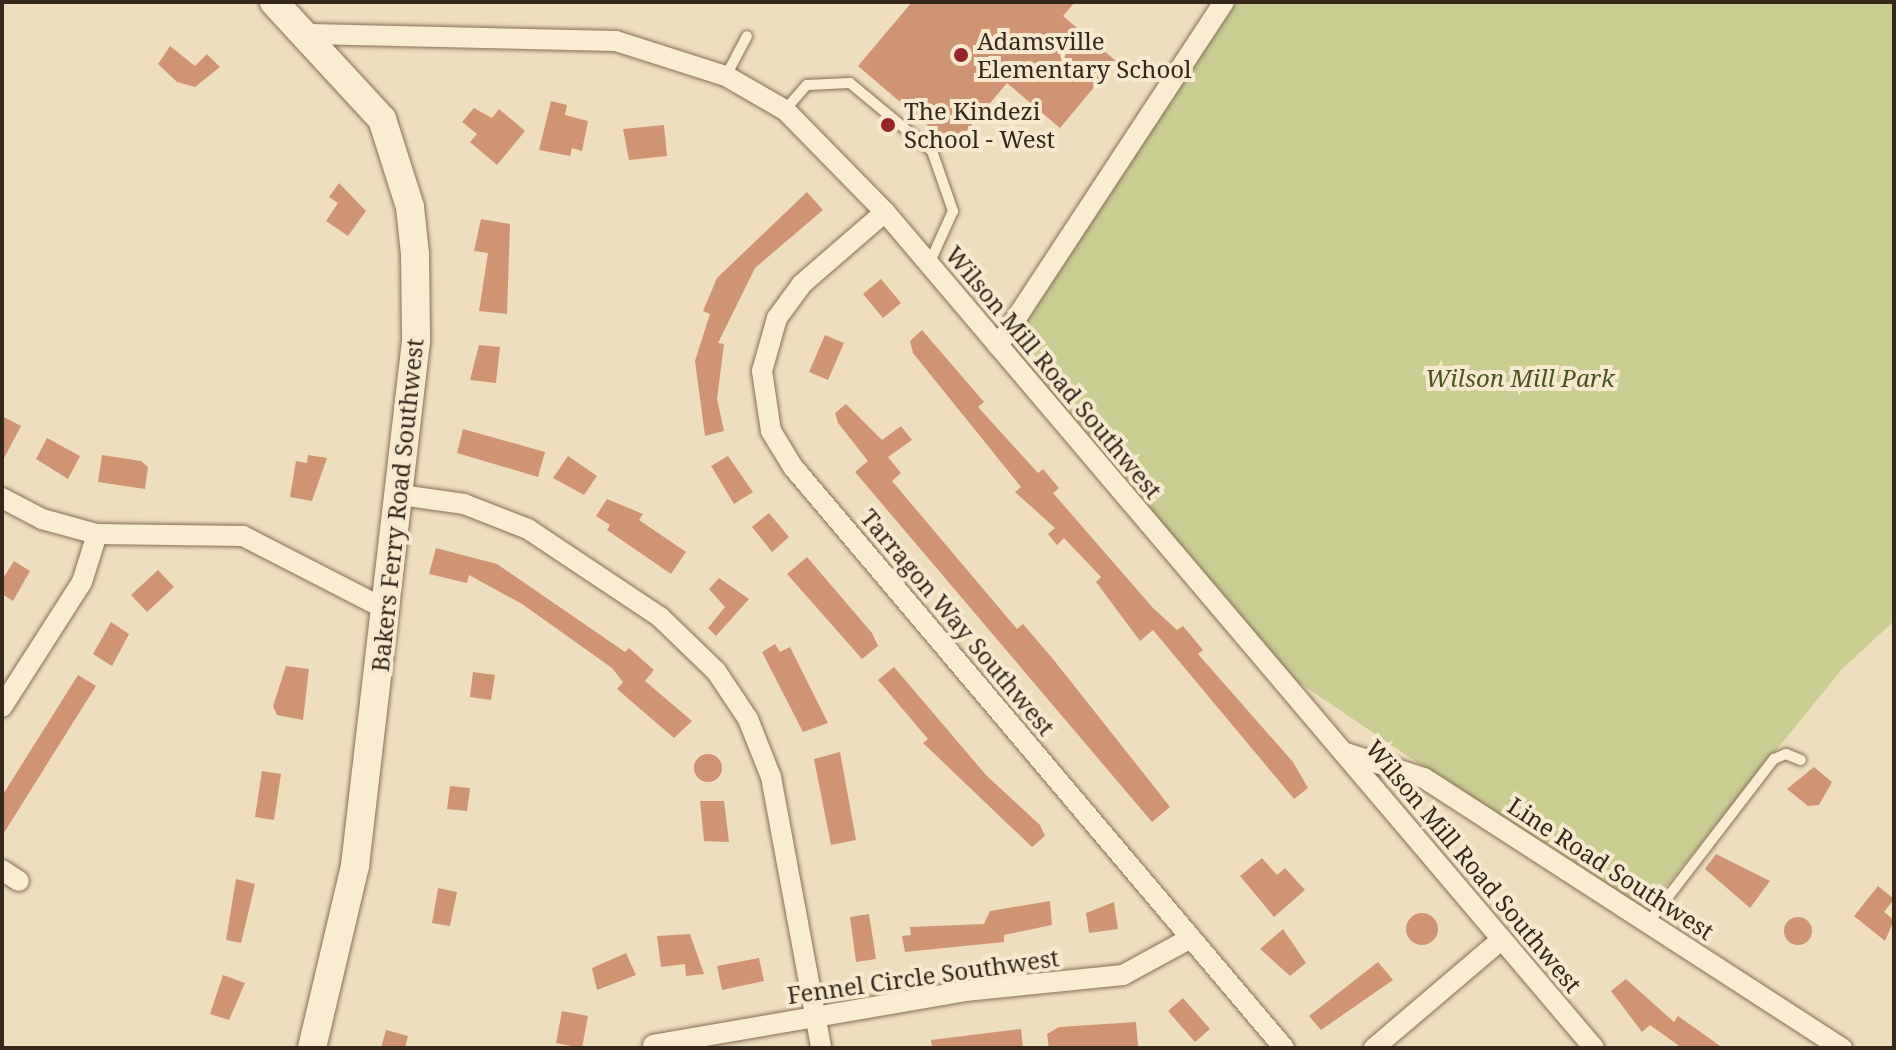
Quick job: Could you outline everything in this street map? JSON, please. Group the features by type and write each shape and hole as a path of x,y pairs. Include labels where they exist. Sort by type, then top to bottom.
{"street":[{"name":"Bakers Ferry Road Southwest","path":"274,2 309,34 382,119 410,207 416,341 401,495 355,866 312,1048"},
{"path":"998,346 1224,2"},
{"name":"Wilson Mill Road Southwest","path":"309,34 602,39 726,76 785,110 885,212 1594,1048"},
{"name":"Tarragon Way Southwest","path":"885,212 802,284 777,318 762,371 771,431 793,467 1284,1048"},
{"path":"401,495 464,504 528,529 660,617 716,671 748,719 771,777 821,1048"},
{"path":"2,498 42,519 97,534 243,536 387,610"},
{"path":"2,707 82,582 97,534"},
{"name":"Line Road Southwest","path":"1343,752 1424,778 1842,1048"},
{"name":"Fennel Circle Southwest","path":"653,1045 815,1016 1123,975 1191,938"},
{"path":"1374,1048 1502,939"}],"lane":[{"path":"726,76 747,36"},
{"path":"785,110 807,85 850,83 932,151 953,211 929,264"},
{"path":"1648,923 1774,759 1786,754 1801,760"}],"green space":[{"name":"Wilson Mill Park","path":"1224,2 1894,2 1894,621 1842,669 1643,915 1270,663 992,341"}],"building":[{"path":"912,2 1075,2 1063,16 1116,61 1060,128 1007,83 953,147 858,66"},
{"path":"170,46 195,66 207,54 220,67 195,87 177,82 158,64"},
{"path":"551,101 567,105 565,115 588,121 582,151 572,148 570,156 539,150"},
{"path":"474,108 492,118 499,109 525,131 497,165 470,142 477,134 462,122"},
{"path":"664,125 667,156 629,160 623,129"},
{"path":"339,183 366,211 348,236 326,221 338,203 329,197"},
{"path":"807,192 823,210 755,268 718,343 724,344 717,399 724,431 705,436 695,361 710,314 703,311 717,278"},
{"path":"481,219 510,224 507,314 479,311 488,253 474,251"},
{"path":"881,279 901,303 883,318 863,294"},
{"path":"922,330 984,402 978,407 1038,473 1043,469 1059,488 1053,493 1153,608 1177,630 1183,626 1203,650 1198,654 1293,762 1308,788 1294,799 1153,630 1140,641 1096,582 1101,577 1064,538 1057,545 1048,534 1055,528 1015,492 1021,487 913,353 910,341"},
{"path":"825,335 844,343 828,380 809,372"},
{"path":"479,345 500,347 496,383 470,380"},
{"path":"846,404 882,440 901,426 912,440 888,457 901,473 892,481 1017,629 1023,624 1053,659 1170,807 1152,822 855,472 868,461 838,423 835,413"},
{"path":"2,416 21,426 2,462"},
{"path":"463,429 545,452 538,477 457,453"},
{"path":"47,438 80,456 68,479 36,459"},
{"path":"102,455 141,461 148,467 145,489 98,482"},
{"path":"308,455 327,458 312,501 290,497 296,461 307,463"},
{"path":"568,456 597,476 584,495 553,478"},
{"path":"728,456 753,492 734,504 711,466"},
{"path":"607,499 643,514 639,520 686,552 671,574 607,530 610,525 596,516"},
{"path":"769,513 789,537 772,552 752,527"},
{"path":"436,548 497,564 625,652 629,648 654,670 645,681 692,721 674,738 617,689 623,682 612,668 522,604 469,575 467,583 429,574"},
{"path":"807,557 872,633 878,646 862,659 787,574"},
{"path":"14,561 30,571 13,601 2,594 2,580"},
{"path":"158,570 174,587 147,612 131,595"},
{"path":"719,578 749,599 716,636 708,628 725,607 709,589"},
{"path":"111,622 129,634 112,666 93,654"},
{"path":"775,644 780,652 790,647 828,723 803,732 762,652"},
{"path":"286,666 309,669 303,720 277,715 273,706"},
{"path":"894,667 986,775 1040,825 1045,836 1032,847 923,743 928,739 878,680"},
{"path":"473,672 495,675 491,700 470,697"},
{"path":"78,675 96,686 2,836 2,796"},
{"path":"840,752 856,840 831,845 814,759"},
{"path":"708,754 718,758 722,768 718,778 708,782 698,778 694,768 698,758"},
{"path":"1814,767 1832,782 1819,805 1808,806 1787,789"},
{"path":"262,771 281,774 274,820 255,817"},
{"path":"450,786 470,788 467,811 447,809"},
{"path":"700,801 724,801 729,842 704,841"},
{"path":"1716,854 1770,881 1750,908 1705,869"},
{"path":"1262,858 1277,875 1285,868 1305,890 1274,917 1240,876"},
{"path":"236,879 255,884 241,943 226,940"},
{"path":"1878,886 1894,899 1884,912 1894,920 1885,941 1854,916"},
{"path":"438,888 457,892 450,926 432,923"},
{"path":"1050,901 1052,925 1004,935 1004,942 905,952 902,936 911,935 910,927 984,924 990,911"},
{"path":"1114,902 1118,929 1089,933 1086,913"},
{"path":"1422,913 1433,918 1438,929 1433,940 1422,945 1411,940 1406,929 1411,918"},
{"path":"869,914 876,959 856,962 850,917"},
{"path":"1798,917 1808,921 1812,931 1808,941 1798,945 1788,941 1784,931 1788,921"},
{"path":"1283,929 1306,963 1290,976 1260,949"},
{"path":"690,934 704,974 686,976 685,964 661,967 657,936"},
{"path":"626,953 636,975 597,990 592,968"},
{"path":"759,958 764,981 722,990 717,966"},
{"path":"1378,962 1393,980 1321,1030 1309,1016"},
{"path":"223,975 245,983 229,1020 210,1014"},
{"path":"1626,979 1674,1022 1678,1016 1723,1048 1682,1048 1650,1025 1642,1032 1611,991"},
{"path":"1183,998 1210,1029 1195,1042 1168,1011"},
{"path":"562,1011 588,1016 582,1048 556,1043"},
{"path":"1136,1022 1138,1046 1049,1048 1047,1034 1059,1027"},
{"path":"1021,1029 1023,1048 932,1048 931,1040"},
{"path":"386,1030 408,1036 405,1048 381,1048"}],"place":[{"name":"Adamsville Elementary School","path":"961,55"},
{"name":"The Kindezi School - West","path":"888,125"}]}
